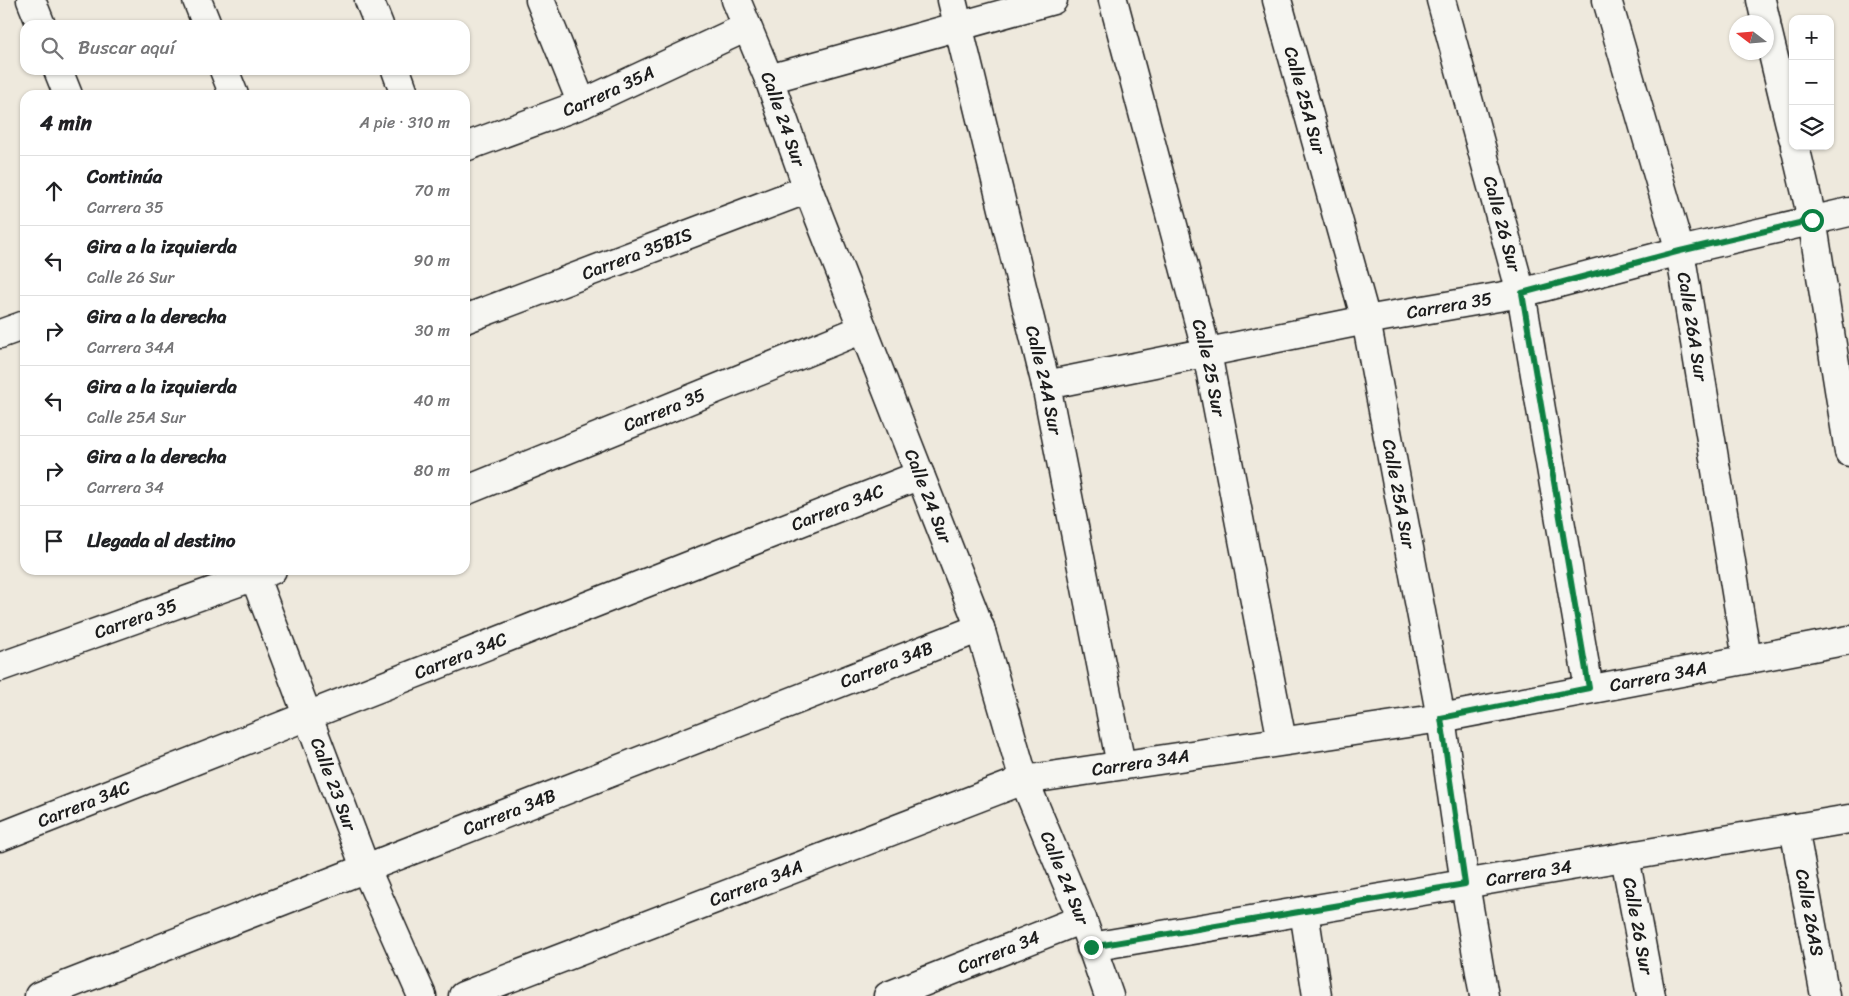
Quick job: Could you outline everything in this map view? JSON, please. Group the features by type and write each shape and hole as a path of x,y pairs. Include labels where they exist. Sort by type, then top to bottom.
{"street":[{"path":"31,0 39,20"},
{"path":"198,0 205,20"},
{"path":"369,0 376,20"},
{"path":"540,0 582,104"},
{"name":"Calle 24 Sur","path":"736,0 769,79 808,189 980,628 1024,780 1082,919 1109,996"},
{"name":"Calle 24A Sur","path":"952,0 1046,386 1121,765"},
{"path":"769,79 1053,0"},
{"name":"Calle 25 Sur","path":"1113,0 1208,353 1282,741"},
{"name":"Calle 25A Sur","path":"1277,0 1366,320 1441,718 1465,884 1484,996"},
{"name":"Calle 26 Sur","path":"1441,0 1522,293 1589,688"},
{"name":"Calle 26A Sur","path":"1607,0 1680,251 1747,659"},
{"path":"1761,0 1764,15"},
{"name":"Carrera 35A","path":"470,145 582,104 747,27"},
{"path":"1774,57 1789,120"},
{"path":"60,75 66,90"},
{"path":"226,75 232,90"},
{"path":"398,75 403,90"},
{"path":"1796,150 1812,220 1849,452"},
{"name":"Carrera 35BIS","path":"470,317 808,189"},
{"name":"Carrera 35","path":"1046,386 1366,320 1522,293 1680,251 1849,212"},
{"path":"0,334 20,327"},
{"name":"Carrera 35","path":"470,489 863,330"},
{"name":"Carrera 34C","path":"0,837 920,475"},
{"name":"Carrera 35","path":"0,667 251,575"},
{"name":"Calle 23 Sur","path":"260,575 308,717 365,867 422,996"},
{"name":"Carrera 34B","path":"39,996 980,628"},
{"name":"Carrera 34A","path":"463,996 1024,780 1441,718 1589,688 1849,640"},
{"name":"Carrera 34","path":"1091,947 1849,819"},
{"name":"Calle 26AS","path":"1794,828 1826,996"},
{"name":"Calle 26 Sur","path":"1625,857 1651,996"},
{"path":"1304,911 1317,996"},
{"name":"Carrera 34","path":"888,996 1082,919"}],"route":[{"path":"1091,947 1465,884 1441,718 1589,688 1522,293 1680,251 1812,220"}]}
